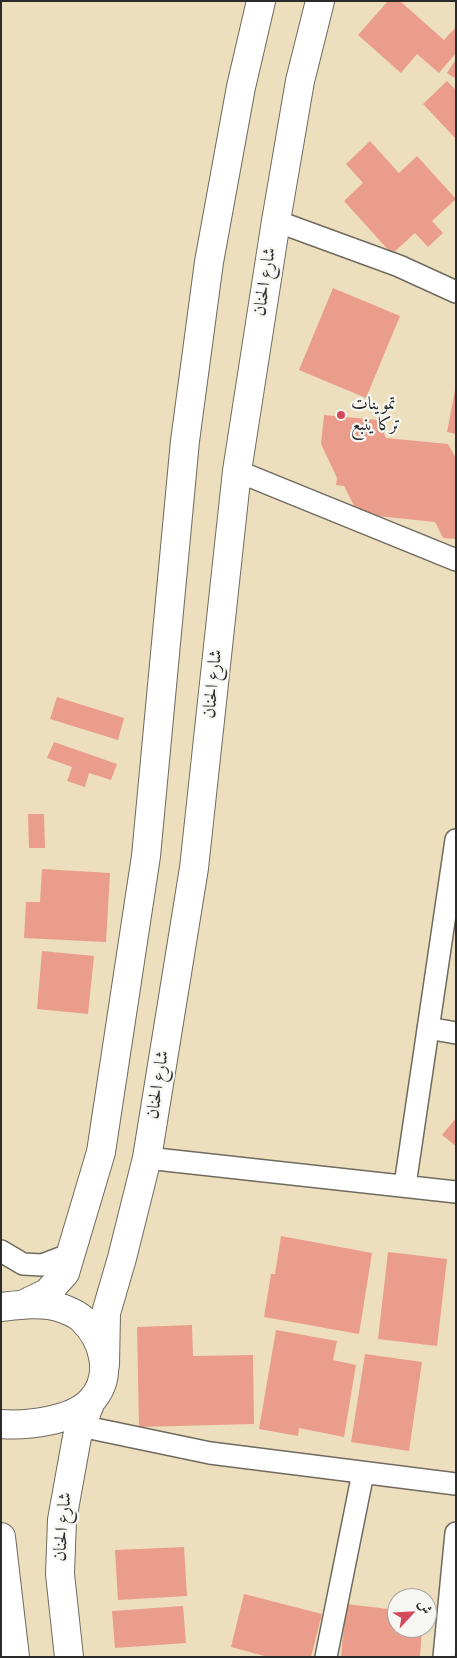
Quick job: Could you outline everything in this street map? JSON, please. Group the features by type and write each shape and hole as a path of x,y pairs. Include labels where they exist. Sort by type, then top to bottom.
{"main road":[{"path":"13,1306 47,1293 66,1273 101,1152 146,856 185,441 209,262 241,87 261,1"},
{"name":"شارع الحنان","path":"69,1657 60,1574 62,1520 76,1437 83,1417 102,1383 105,1365 106,1313 147,1158 194,868 237,471 300,81 320,1"},
{"path":"13,1306 58,1307 81,1318 99,1344 105,1365"},
{"path":"1,1424 18,1425 50,1420 73,1413 83,1417"},
{"path":"1,1537 15,1657"}],"street":[{"path":"276,221 399,266 456,292"},
{"path":"237,471 456,560"},
{"path":"405,1186 456,840"},
{"path":"428,1028 456,1033"},
{"path":"147,1158 456,1192"},
{"path":"1,1251 23,1264 42,1265 71,1254"},
{"path":"83,1417 210,1453 456,1484"},
{"path":"326,1657 363,1473"},
{"path":"444,1657 456,1533"}],"building":[{"path":"388,1 400,1 444,40 456,27 456,53 439,73 417,54 401,73 358,35"},
{"path":"456,59 456,79 447,73"},
{"path":"447,81 456,90 456,139 423,104"},
{"path":"370,141 399,173 417,156 456,199 432,221 443,233 428,247 415,233 392,254 344,201 363,183 346,164"},
{"path":"333,288 400,316 366,398 299,370"},
{"path":"456,390 456,434 447,432"},
{"path":"324,415 378,420 386,438 448,444 456,458 456,539 443,538 435,522 358,514 344,486 336,485 337,478 321,444"},
{"path":"57,697 124,718 118,740 50,719"},
{"path":"54,742 117,764 111,780 89,773 85,787 67,781 72,767 47,758"},
{"path":"28,814 44,814 45,848 29,848"},
{"path":"42,869 110,873 106,942 24,938 26,902 40,902"},
{"path":"42,951 94,956 88,1014 37,1009"},
{"path":"456,1118 456,1146 442,1135"},
{"path":"281,1236 372,1253 359,1334 264,1317 271,1274 275,1274"},
{"path":"388,1252 447,1259 437,1346 378,1339"},
{"path":"192,1325 193,1356 253,1355 254,1424 139,1427 137,1327"},
{"path":"276,1330 337,1341 333,1360 356,1365 344,1437 299,1428 298,1436 259,1429"},
{"path":"365,1354 422,1362 409,1451 351,1442"},
{"path":"184,1547 187,1596 118,1600 115,1550"},
{"path":"244,1594 322,1614 311,1657 268,1657 231,1647"},
{"path":"346,1604 387,1609 387,1638 421,1638 420,1657 341,1657"},
{"path":"183,1606 186,1643 115,1648 112,1611"}],"place":[{"name":"تموينات تركا ينبع","path":"341,415"}]}
